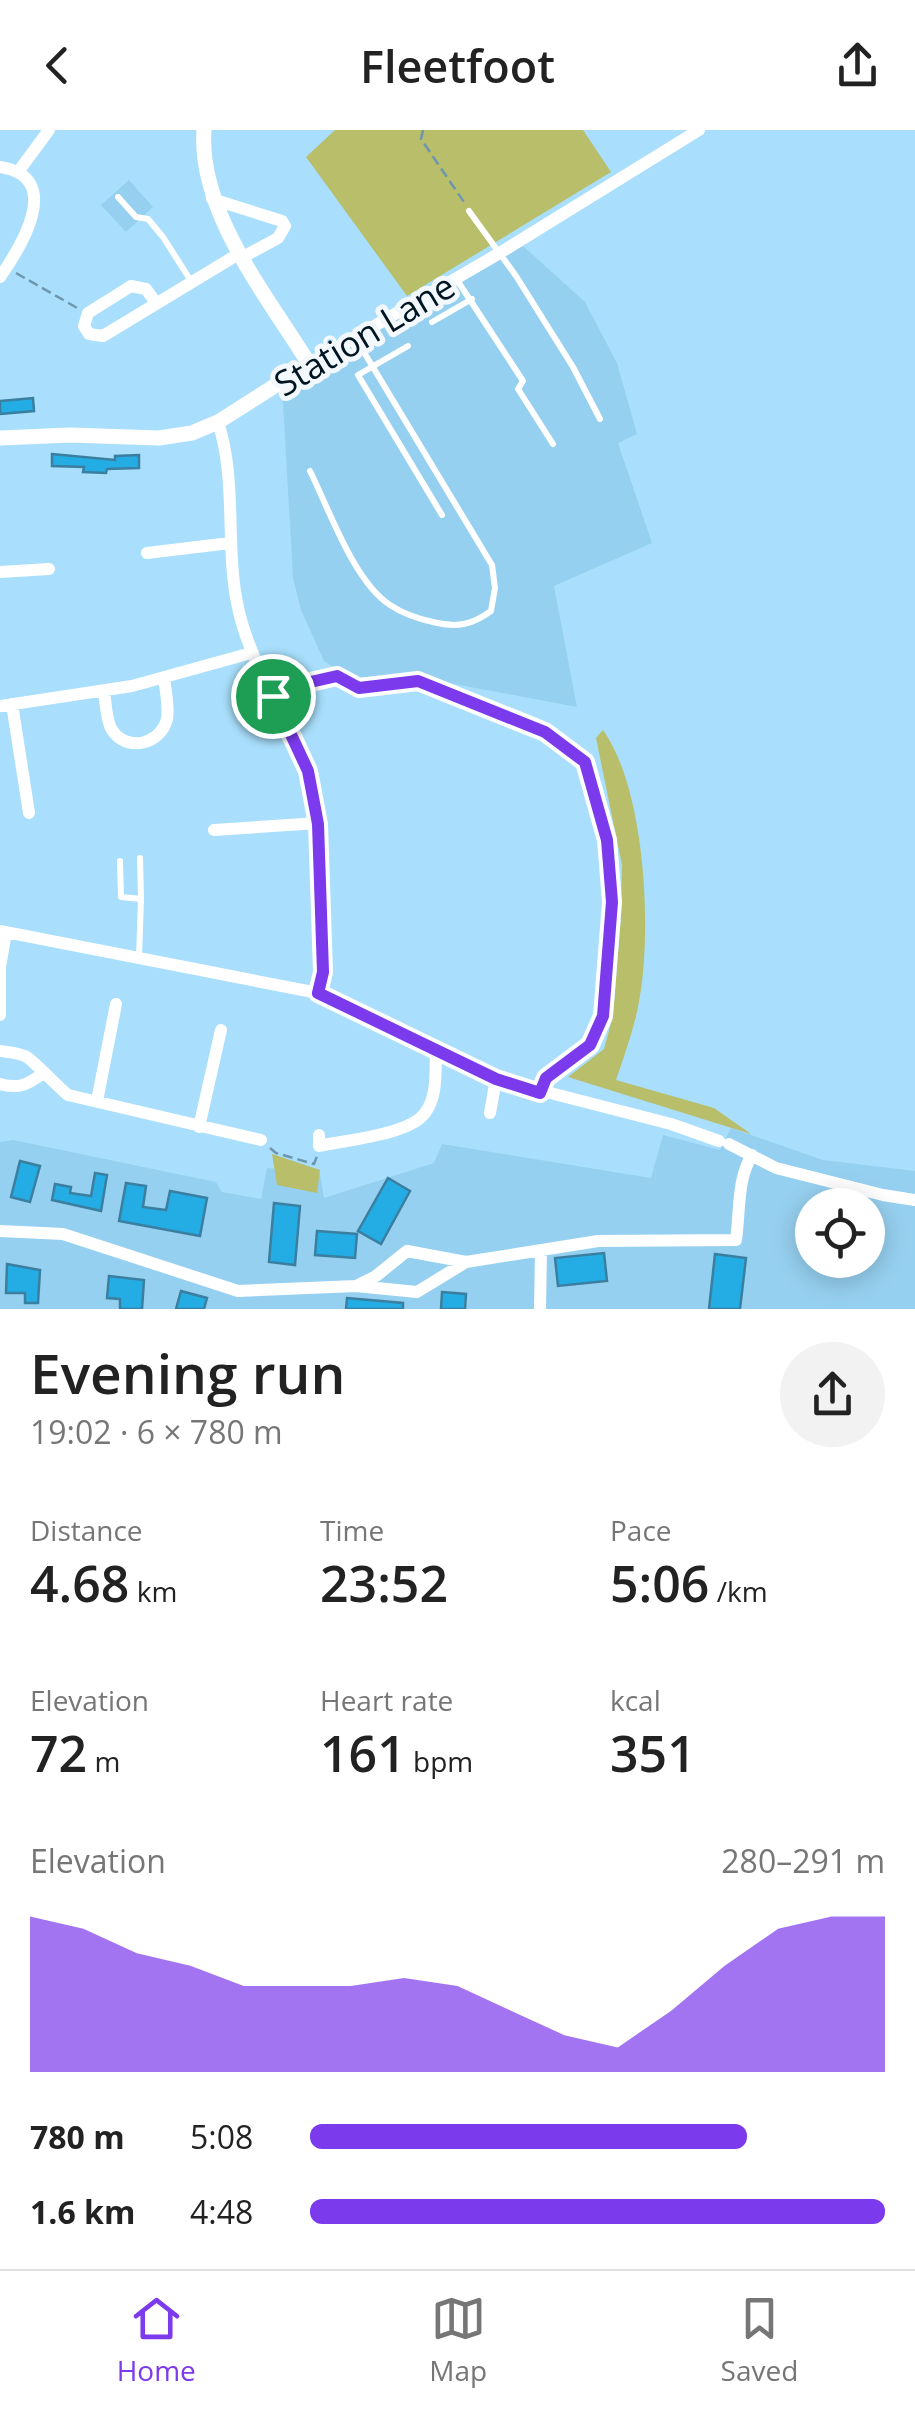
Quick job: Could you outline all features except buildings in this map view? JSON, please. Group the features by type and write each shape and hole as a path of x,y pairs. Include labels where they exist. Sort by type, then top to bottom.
{"street":[{"path":"18,172 49,130"},
{"path":"204,130 202,146 212,198 309,364"},
{"name":"Station Lane","path":"0,438 159,438 192,433 218,422 699,130"},
{"path":"0,167 18,172 31,186 35,206 24,238 3,272"},
{"path":"156,303 146,289 131,286 87,314 84,326 89,334 102,336 283,232 282,221 212,198"},
{"path":"218,422 227,449 230,543 238,610 251,653 308,771 318,824 323,972 318,993"},
{"path":"147,554 230,543"},
{"path":"0,572 49,569"},
{"path":"29,813 6,705 104,692 251,653"},
{"path":"104,692 110,728 122,741 138,744 156,738 166,722 164,679"},
{"path":"214,830 318,824"},
{"path":"0,1015 3,932 318,993 496,1079 672,1124 698,1140 724,1143 776,1168 814,1179 915,1200"},
{"path":"97,1101 116,1004"},
{"path":"199,1127 221,1030"},
{"path":"0,1051 24,1055 68,1095 261,1140"},
{"path":"319,1140 399,1130 416,1122 434,1094 436,1051"},
{"path":"0,1084 25,1086 42,1074"},
{"path":"490,1113 496,1079"},
{"path":"356,1286 407,1251 466,1262 598,1240 736,1240 741,1189 752,1155"},
{"path":"0,1231 63,1234 238,1290 356,1286 422,1290 466,1262"},
{"path":"540,1309 541,1251"},
{"path":"425,1255 434,1272 430,1284"},
{"path":"393,1263 392,1277 406,1291 411,1309"}],"lane":[{"path":"118,197 136,217 148,219 163,236 192,282"},
{"path":"469,211 516,276 573,367 600,419"},
{"path":"456,279 524,381 518,389 553,444"},
{"path":"432,322 472,299"},
{"path":"310,471 363,576 388,604 453,627 476,622 491,611 492,565 355,338"},
{"path":"408,346 358,375 442,515"},
{"path":"399,444 414,435"},
{"path":"273,696 314,681"},
{"path":"139,958 140,858"},
{"path":"120,861 122,897 141,899"}],"path":[{"path":"423,130 421,140 469,211"},
{"path":"3,272 87,314"},
{"path":"314,681 337,676 359,688 418,681 545,732 585,762 607,840 612,902 603,1016 590,1045 546,1078 540,1093"},
{"path":"261,1140 276,1153 314,1164 319,1140"}],"shaded area":[{"path":"129,180 153,207 126,232 101,205"},
{"path":"522,245 585,302 617,363 637,434 618,443 652,543 554,586 577,707 417,677 359,683 324,661 301,610 293,578 282,386"},
{"path":"731,1128 823,1160 915,1171 915,1309 0,1309 0,1142 13,1140 216,1182 222,1192 261,1199 267,1168 320,1174 324,1198 434,1163 442,1144 651,1178 663,1135 720,1150"}],"green space":[{"path":"335,130 583,130 611,172 407,296 306,157"},
{"path":"603,730 629,788 645,904 643,977 631,1035 616,1080 714,1108 751,1134 568,1077 604,1049 613,1016 622,865 596,738"},
{"path":"272,1154 320,1170 317,1193 277,1185"}],"route":[{"path":"337,676 359,688 418,681 545,732 585,762 607,840 612,902 603,1016 590,1045 546,1078 540,1093 496,1079 318,993 323,972 318,824 308,771 273,696 293,686 337,676"}]}
